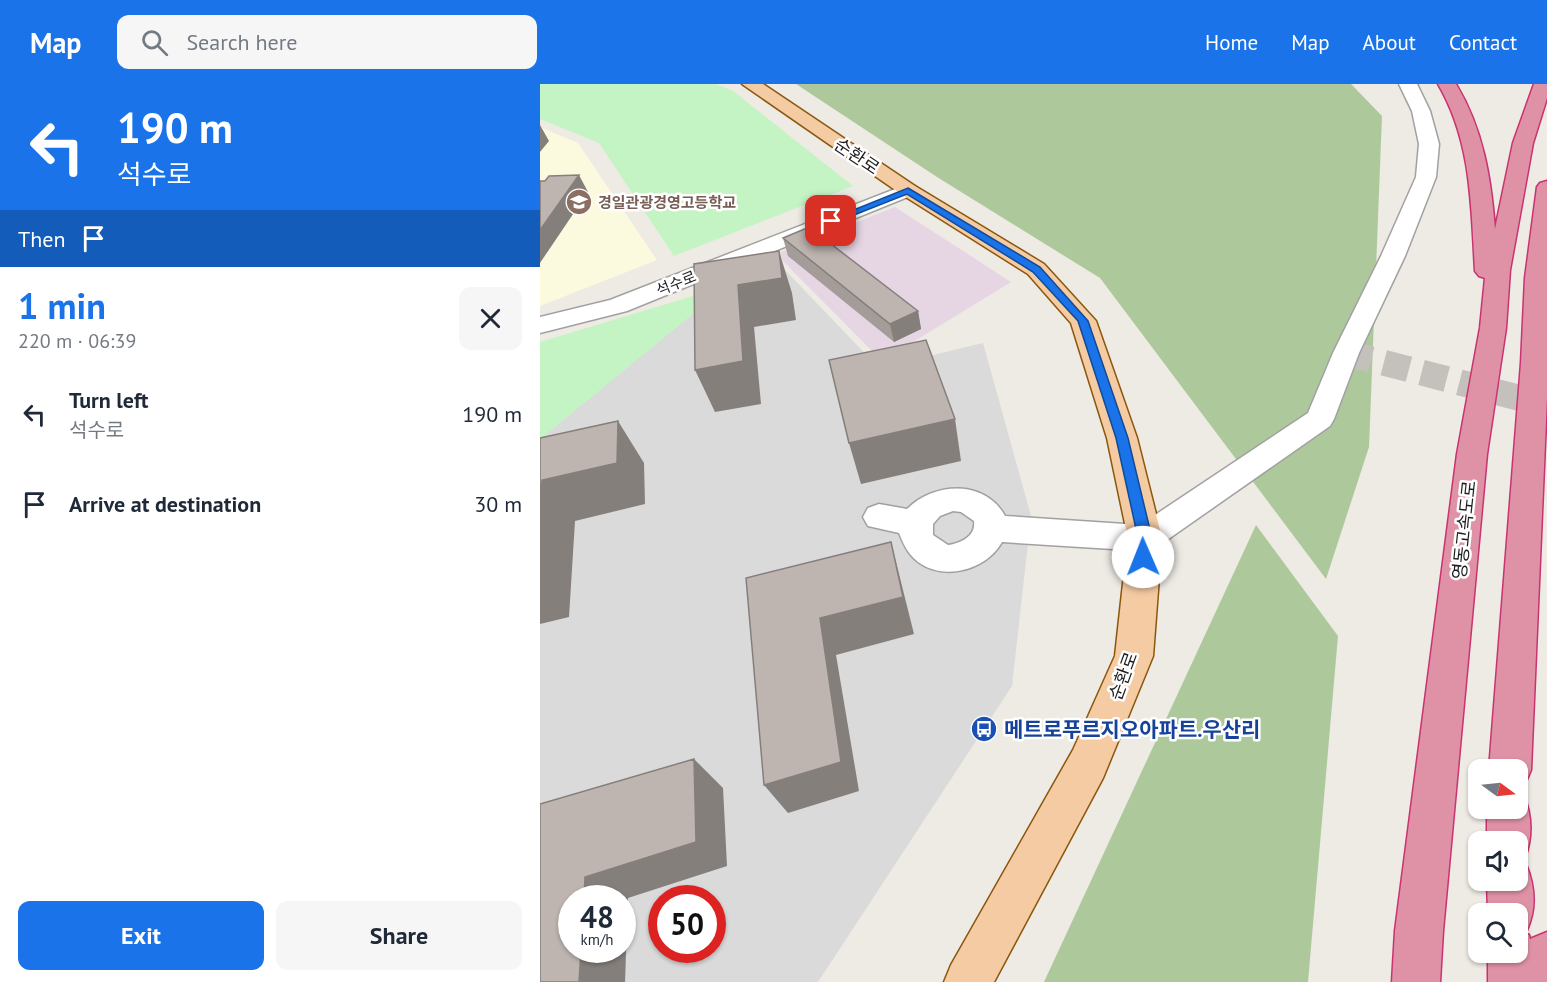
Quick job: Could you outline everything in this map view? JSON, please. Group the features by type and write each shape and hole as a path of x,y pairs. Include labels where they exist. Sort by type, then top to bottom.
{"highway":[{"path":"1447,84 1468,125 1476,161 1493,328"},
{"name":"영동고속도로","path":"1416,982 1419,931 1472,454 1493,328 1498,270 1522,143 1543,84"},
{"path":"1511,759 1535,363 1537,278 1547,186"},
{"path":"1544,982 1547,956"},
{"path":"1512,963 1512,982"}],"main road":[{"name":"순환로","path":"752,84 908,190 1036,270 1083,321 1122,438 1145,538 1134,656 1088,764 968,982"}],"street":[{"path":"991,528 1145,538 1320,419 1346,353 1393,256 1426,177 1429,144 1421,111 1408,84"},
{"name":"석수로","path":"540,325 694,287 908,190"},
{"path":"952,499 976,503 990,518 991,528 982,546 972,553 948,558 925,550 918,542 915,533 916,524 929,506 952,499"},
{"path":"879,517 916,524"}],"shaded area":[{"name":"경일관광경영고등학교","path":"540,127 578,143 657,260 540,306"},
{"path":"895,207 1011,282 882,361 776,254"},
{"path":"782,267 879,368 983,343 1031,516 1012,686 818,982 540,982 540,439 726,286"}],"green space":[{"path":"540,84 716,84 733,91 853,186 674,256 599,143 540,119"},
{"path":"796,84 1351,84 1382,116 1369,447 1326,579 1100,278 937,177"},
{"path":"726,287 540,439 540,342"},
{"path":"1256,525 1338,636 1308,982 1044,982"}],"building":[{"path":"579,175 540,230 540,181 545,181 549,176"},
{"path":"809,227 918,311 890,324 783,238"},
{"path":"779,251 782,278 738,285 743,361 695,370 694,264"},
{"path":"926,340 955,419 849,443 829,360"},
{"path":"618,421 617,463 542,480 540,499 540,438"},
{"path":"891,542 903,597 820,618 841,762 764,785 746,578"},
{"path":"694,759 696,842 585,877 585,885 558,885 558,963 580,963 579,982 540,982 540,804"}],"tunnel":[{"path":"1346,353 1547,405"}],"place":[{"name":"경일관광경영고등학교","path":"579,202"},
{"name":"메트로푸르지오아파트.우산리","path":"984,729"}],"route":[{"path":"831,221 908,190 1036,270 1083,321 1122,438 1145,538 1143,557"}]}
